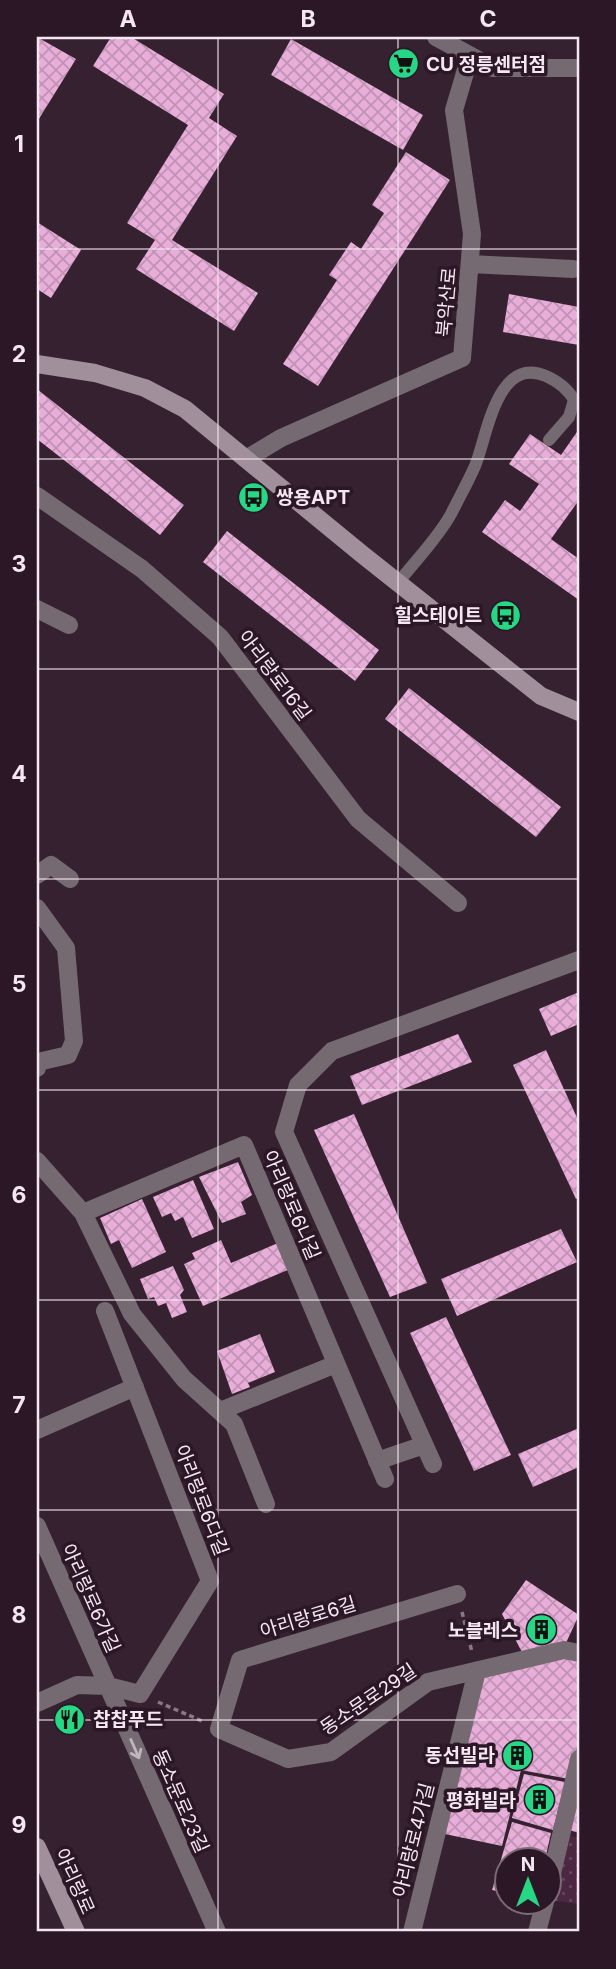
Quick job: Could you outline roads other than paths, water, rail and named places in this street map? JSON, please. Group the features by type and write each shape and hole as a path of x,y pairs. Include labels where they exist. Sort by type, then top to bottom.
{"street":[{"path":"436,37 493,68 579,68"},
{"name":"북악산로","path":"246,459 281,438 462,358 472,234 454,110 470,56"},
{"path":"470,264 573,270"},
{"path":"37,364 95,373 145,388 186,410 541,696 579,712"},
{"name":"아리랑로16길","path":"37,496 142,569 220,637 358,819 458,903"},
{"path":"37,609 69,625"},
{"path":"37,875 51,865 70,879"},
{"path":"37,908 66,948 74,1041 68,1055 38,1062 37,1068"},
{"path":"433,1464 284,1132 298,1085 332,1051 579,960"},
{"name":"아리랑로6나길","path":"83,1213 244,1145 385,1479"},
{"path":"37,1161 83,1213 132,1314 184,1379 234,1424 266,1504"},
{"name":"아리랑로6다길","path":"105,1311 210,1581 140,1694 108,1686"},
{"path":"220,1411 336,1364"},
{"path":"37,1430 135,1387"},
{"path":"377,1461 424,1445"},
{"name":"아리랑로6가길","path":"37,1526 108,1686"},
{"name":"아리랑로6길","path":"219,1728 240,1660 457,1594"},
{"name":"동소문로29길","path":"219,1728 288,1759 331,1752 428,1682 564,1650 579,1653"},
{"name":"아리랑로4가길","path":"412,1932 477,1671"},
{"path":"37,1703 76,1685 108,1686"},
{"name":"동소문로23길","path":"108,1686 217,1932"},
{"path":"558,1846 579,1759"},
{"name":"아리랑로","path":"37,1847 76,1932"}],"lane":[{"path":"398,583 449,518 476,464 500,394 513,380 521,376 542,374 570,392 574,400 569,417 549,440"}],"place":[{"name":"CU 정릉센터점","path":"403,64"},
{"name":"쌍용APT","path":"253,497"},
{"name":"힐스테이트","path":"505,615"},
{"name":"노블레스","path":"541,1630"},
{"name":"찹찹푸드","path":"70,1719"},
{"name":"동선빌라","path":"518,1755"},
{"name":"평화빌라","path":"539,1800"}]}
